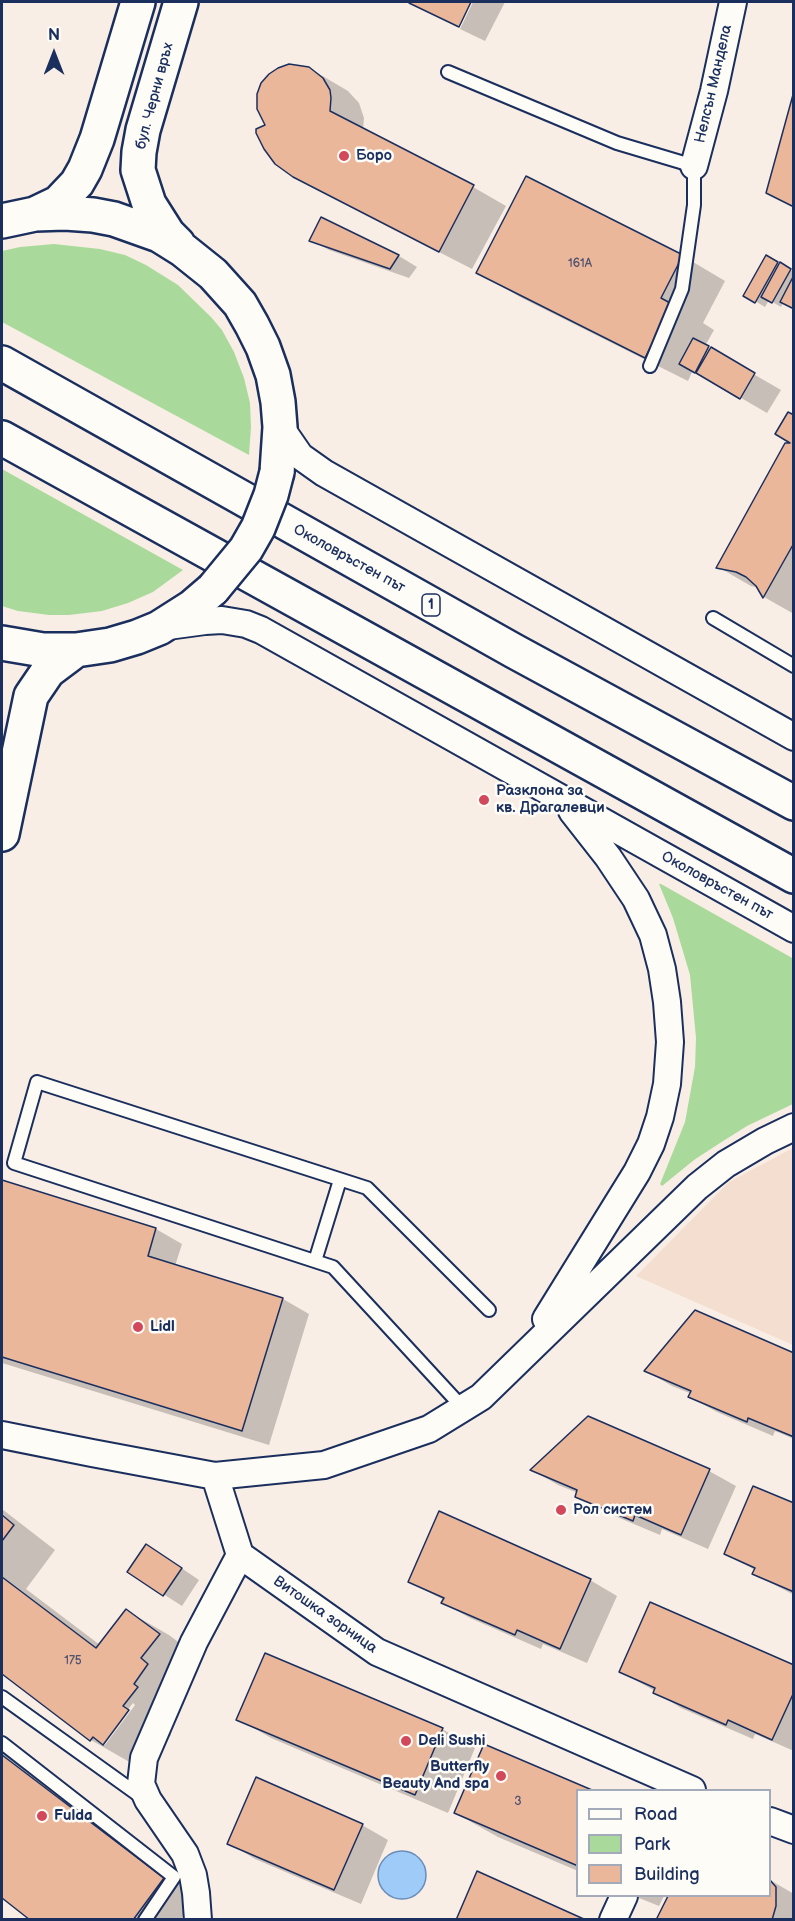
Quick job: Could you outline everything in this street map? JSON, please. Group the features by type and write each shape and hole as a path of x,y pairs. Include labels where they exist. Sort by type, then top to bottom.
{"main road":[{"path":"35,214 58,203 77,183 84,169 97,139 138,2"},
{"name":"бул. Черни връх","path":"181,2 143,130 138,170 149,204 168,234 183,250"},
{"path":"2,221 35,214 93,215 114,219 159,235 183,250 213,274 240,304 252,324 273,375 280,427 277,472 258,528 246,549 213,589 192,607 159,628 137,638 110,645 76,650 43,650 2,643"},
{"name":"Околовръстен път","path":"2,363 513,651 794,802"},
{"path":"2,438 794,876"},
{"path":"2,834 31,696 48,671 76,650"}],"street":[{"name":"Нелсън Мандела","path":"694,166 714,91 733,2"},
{"path":"280,427 300,456 324,473 794,737"},
{"name":"Околовръстен път","path":"159,628 222,620 246,624 261,630 794,929"},
{"path":"526,1353 637,1172 651,1144 663,1106 670,1042 662,969 653,935 636,899 608,857 563,800"},
{"path":"2,1435 215,1476 324,1465 429,1429 481,1397 698,1187 726,1164 794,1127"},
{"path":"198,1920 193,1875 185,1854 150,1802 141,1784 144,1758 194,1642 240,1555 215,1476"},
{"name":"Витошка зорница","path":"240,1555 377,1652 679,1788"},
{"path":"771,1821 794,1830"},
{"path":"613,1920 624,1897"}],"lane":[{"path":"448,72 617,143 694,166 694,205 682,289 650,366"},
{"path":"713,618 794,666"},
{"path":"463,1408 333,1267 14,1163 37,1082 367,1188 489,1310"},
{"path":"315,1261 340,1180"},
{"path":"2,1697 150,1802"},
{"path":"2,1743 174,1877 145,1920"}],"shaded area":[{"path":"793,1148 793,1345 636,1276 729,1182"}],"green space":[{"path":"54,244 100,249 125,255 178,285 211,317 222,330 234,352 244,378 250,403 249,455 2,322 2,251"},
{"path":"2,469 183,570 153,592 102,611 49,615 18,611 2,606"},
{"path":"659,884 794,959 793,1104 747,1126 694,1160 662,1186 660,1184 685,1122 695,1067 696,1038 690,975 673,918"}],"water":[{"path":"397,1851 407,1851 419,1858 426,1870 426,1880 419,1892 407,1899 397,1899 382,1888 378,1880 378,1870 389,1855"}],"building":[{"path":"410,2 471,2 459,27"},
{"name":"Боро","path":"289,64 309,67 323,78 330,90 330,111 474,185 439,252 293,177 275,164 256,133 256,129 265,125 257,109 257,94 261,83 269,74"},
{"path":"794,91 794,207 766,193"},
{"path":"526,176 683,255 661,298 672,304 645,358 476,273"},
{"path":"321,217 399,255 390,269 309,241"},
{"path":"766,255 778,262 755,303 743,296"},
{"path":"780,262 791,269 772,303 761,297"},
{"path":"794,275 794,309 780,302"},
{"path":"693,338 709,346 695,373 679,364"},
{"path":"711,347 755,373 740,399 696,373"},
{"path":"788,412 794,415 794,543 763,598 756,586 746,577 736,572 716,568 785,443 790,443 775,434"},
{"name":"Lidl","path":"2,1180 156,1228 148,1256 283,1298 242,1431 2,1357"},
{"path":"695,1310 794,1353 794,1437 748,1418 747,1422 688,1397 691,1391 644,1371"},
{"path":"588,1416 710,1469 681,1535 635,1515 633,1521 575,1497 577,1490 530,1470"},
{"path":"753,1486 794,1503 794,1592 752,1574 755,1568 724,1554"},
{"path":"439,1511 591,1579 560,1649 517,1630 515,1635 441,1603 444,1598 408,1582"},
{"path":"2,1515 14,1525 2,1541"},
{"path":"146,1544 182,1568 163,1596 127,1572"},
{"path":"2,1577 96,1648 126,1609 160,1634 141,1658 148,1664 134,1684 138,1687 123,1706 129,1710 103,1745 93,1737 90,1741 2,1674"},
{"path":"650,1602 794,1665 794,1692 772,1740 728,1720 726,1725 653,1693 655,1688 619,1672"},
{"path":"265,1653 443,1728 415,1795 236,1720"},
{"path":"484,1744 590,1789 576,1789 576,1865 454,1813"},
{"name":"Fulda","path":"2,1755 164,1878 133,1920 30,1920 2,1898"},
{"path":"256,1777 363,1824 334,1890 227,1844"},
{"path":"477,1871 586,1920 456,1920"},
{"path":"771,1881 776,1887 776,1906 772,1920 656,1920 668,1897 771,1897"}],"place":[{"name":"Боро","path":"344,156"},
{"name":"Разклона за кв. Драгалевци","path":"484,800"},
{"name":"Lidl","path":"138,1327"},
{"name":"Рол систем","path":"561,1510"},
{"name":"Deli Sushi","path":"406,1741"},
{"name":"Butterfly Beauty And spa","path":"501,1776"},
{"name":"Fulda","path":"42,1816"}]}
